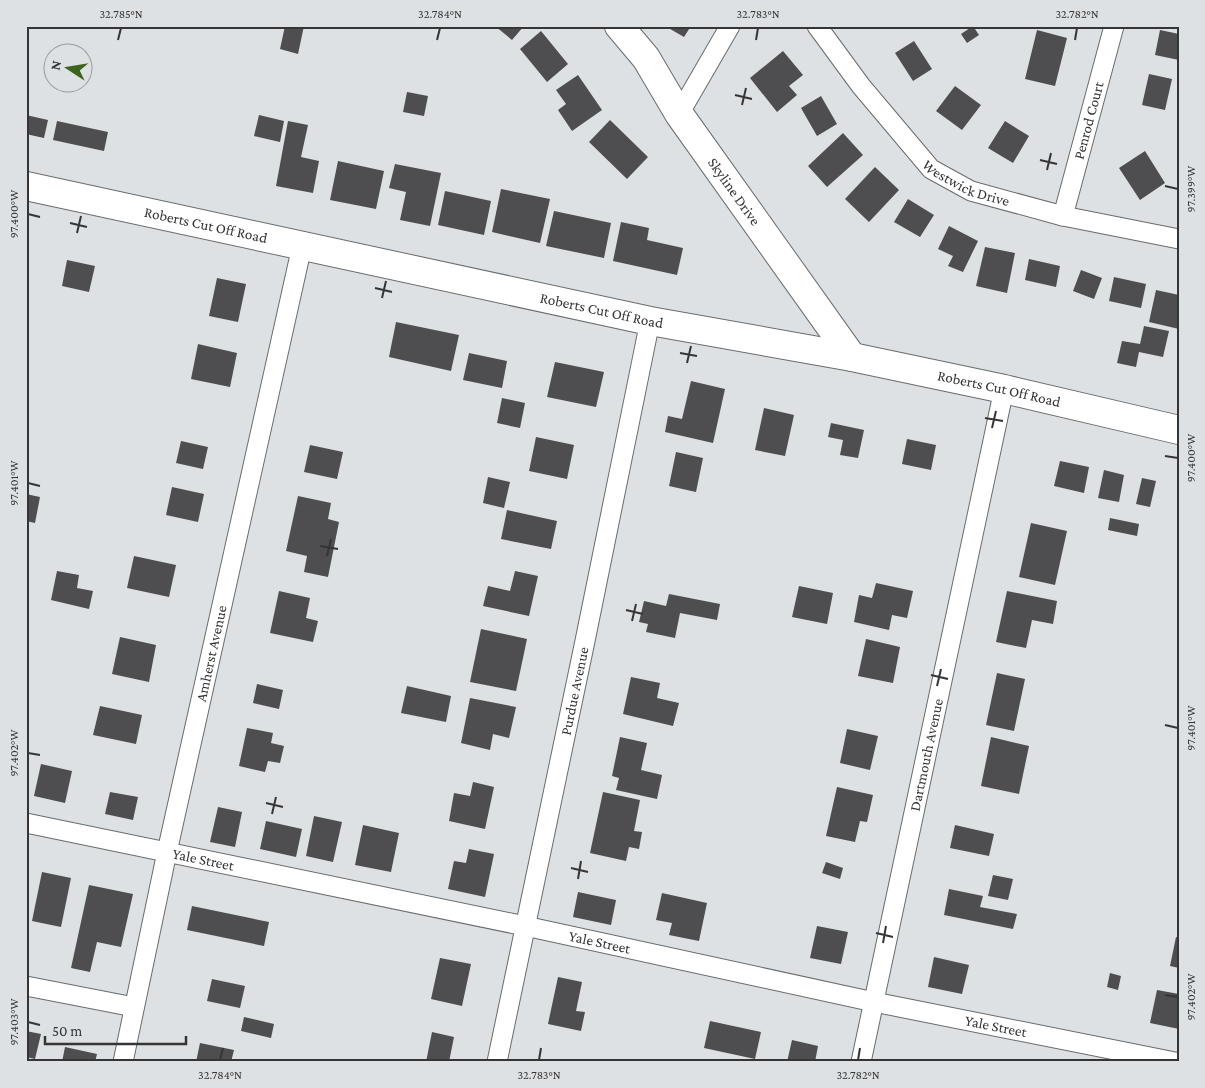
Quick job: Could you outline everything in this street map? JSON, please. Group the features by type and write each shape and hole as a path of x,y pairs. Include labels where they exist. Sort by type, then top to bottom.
{"street":[{"name":"Skyline Drive","path":"619,26 646,58 679,114 852,357"},
{"path":"679,114 730,26"},
{"name":"Westwick Drive","path":"817,26 860,86 931,169 971,191 1063,216 1179,239"},
{"name":"Penrod Court","path":"1063,216 1114,26"},
{"name":"Roberts Cut Off Road","path":"26,186 650,321 852,357 1004,389 1179,430"},
{"name":"Amherst Avenue","path":"123,1062 167,852 302,246"},
{"name":"Purdue Avenue","path":"497,1062 650,321"},
{"name":"Dartmouth Avenue","path":"861,1062 1004,389"},
{"name":"Yale Street","path":"26,823 525,926 874,1002 1174,1062"},
{"path":"26,986 134,1007"}],"building":[{"path":"285,26 304,26 298,54 280,49"},
{"path":"495,26 524,26 512,40"},
{"path":"665,26 691,26 684,37"},
{"path":"973,26 979,35 967,43 961,34"},
{"path":"1037,30 1067,38 1055,86 1025,79"},
{"path":"1160,30 1179,34 1179,60 1155,55"},
{"path":"541,31 568,64 547,82 520,49"},
{"path":"914,41 932,69 913,81 895,53"},
{"path":"783,51 803,75 789,86 797,95 777,112 750,78"},
{"path":"1149,74 1172,79 1165,110 1142,105"},
{"path":"578,75 602,110 572,131 558,110 566,104 556,90"},
{"path":"955,86 981,105 962,130 936,111"},
{"path":"407,92 428,96 424,116 403,112"},
{"path":"821,96 837,124 817,136 801,108"},
{"path":"26,115 48,120 44,138 26,134"},
{"path":"259,115 284,121 280,142 254,136"},
{"path":"610,120 648,157 627,179 589,142"},
{"path":"57,121 108,132 104,151 53,140"},
{"path":"288,121 308,125 301,157 319,161 313,193 276,186"},
{"path":"1005,121 1029,136 1013,163 988,148"},
{"path":"843,133 863,155 827,187 808,166"},
{"path":"1145,151 1165,183 1140,200 1119,168"},
{"path":"338,161 384,171 376,209 330,200"},
{"path":"395,164 441,173 430,226 400,220 406,192 389,188"},
{"path":"875,167 899,190 869,222 845,199"},
{"path":"501,189 550,199 540,243 492,232"},
{"path":"445,191 491,201 484,235 438,225"},
{"path":"908,199 934,215 920,237 894,222"},
{"path":"554,211 611,223 604,258 546,246"},
{"path":"621,222 649,228 647,240 683,248 677,275 613,261"},
{"path":"949,226 978,241 963,272 948,266 953,256 938,249"},
{"path":"985,247 1015,253 1007,293 976,286"},
{"path":"1029,259 1060,266 1056,287 1025,280"},
{"path":"67,260 95,266 89,292 62,286"},
{"path":"1081,270 1102,278 1094,299 1073,291"},
{"path":"1114,277 1146,284 1141,308 1109,301"},
{"path":"217,278 246,284 238,322 209,316"},
{"path":"1156,290 1179,295 1179,329 1149,322"},
{"path":"396,322 459,335 451,371 389,357"},
{"path":"1144,326 1169,331 1163,357 1139,352 1136,367 1117,363 1122,341 1140,344"},
{"path":"198,344 237,353 230,387 191,379"},
{"path":"469,353 507,361 502,388 463,380"},
{"path":"555,362 604,372 596,407 547,397"},
{"path":"691,381 725,389 713,443 665,432 668,416 682,419"},
{"path":"502,398 525,403 520,428 497,423"},
{"path":"764,408 794,415 785,456 755,450"},
{"path":"831,423 864,430 858,458 840,455 843,440 828,437"},
{"path":"536,437 574,445 567,479 529,471"},
{"path":"907,439 936,445 931,470 902,464"},
{"path":"181,441 208,447 203,469 176,463"},
{"path":"310,445 343,452 337,479 304,472"},
{"path":"676,452 703,458 696,492 669,486"},
{"path":"1060,461 1089,467 1084,493 1054,486"},
{"path":"1104,470 1124,475 1119,502 1098,498"},
{"path":"488,477 510,482 504,508 483,503"},
{"path":"1142,478 1156,481 1150,507 1136,504"},
{"path":"172,487 204,494 198,522 166,515"},
{"path":"26,494 40,497 35,523 26,521"},
{"path":"298,496 331,503 328,519 339,522 328,577 304,572 307,556 286,551"},
{"path":"507,510 557,521 551,549 501,539"},
{"path":"1110,518 1139,524 1137,536 1108,530"},
{"path":"1031,523 1067,531 1055,585 1019,577"},
{"path":"134,556 176,565 169,597 127,588"},
{"path":"57,571 79,575 77,588 93,591 89,609 51,600"},
{"path":"515,571 538,576 529,616 483,606 488,586 510,591"},
{"path":"876,583 913,591 907,618 892,615 889,630 854,622 859,595 872,598"},
{"path":"799,586 833,593 827,624 792,617"},
{"path":"279,591 310,598 306,618 318,621 313,642 270,633"},
{"path":"1007,591 1057,601 1053,624 1032,620 1026,648 996,642"},
{"path":"669,594 720,604 717,620 680,613 675,638 646,632 648,624 639,622 644,601 666,606"},
{"path":"481,629 527,639 516,691 470,682"},
{"path":"120,637 156,645 149,682 112,674"},
{"path":"866,639 900,647 893,683 858,676"},
{"path":"997,673 1025,679 1014,731 986,725"},
{"path":"631,677 660,683 657,698 679,703 673,726 623,714"},
{"path":"257,684 283,690 279,709 253,703"},
{"path":"407,686 451,696 446,722 401,713"},
{"path":"470,698 516,707 509,738 493,734 490,750 461,743"},
{"path":"100,706 142,715 136,744 93,735"},
{"path":"247,728 273,733 271,743 284,746 280,763 268,761 265,772 239,766"},
{"path":"847,729 878,736 870,770 840,763"},
{"path":"620,737 647,743 641,770 662,775 657,799 616,790 619,778 612,776"},
{"path":"991,737 1029,746 1019,794 981,786"},
{"path":"41,764 72,771 65,803 34,796"},
{"path":"473,782 494,787 485,829 449,821 454,793 470,796"},
{"path":"837,787 873,795 867,822 860,821 855,842 826,836"},
{"path":"110,792 138,797 133,820 105,814"},
{"path":"603,792 640,800 634,831 642,832 639,849 629,847 626,861 590,853"},
{"path":"218,807 242,812 235,847 210,842"},
{"path":"314,816 342,822 333,862 306,856"},
{"path":"266,821 302,829 296,857 260,849"},
{"path":"363,825 399,833 391,872 355,865"},
{"path":"955,825 994,834 989,856 950,848"},
{"path":"469,849 494,854 485,897 448,889 454,861 466,863"},
{"path":"826,862 843,868 840,879 822,873"},
{"path":"42,872 71,878 61,927 32,921"},
{"path":"993,875 1013,879 1008,900 988,896"},
{"path":"89,885 133,894 121,947 97,942 90,972 71,968"},
{"path":"949,889 983,896 980,907 1017,914 1013,929 944,915"},
{"path":"578,892 616,900 611,925 573,917"},
{"path":"662,893 707,903 699,941 669,935 672,923 656,920"},
{"path":"192,906 269,922 264,946 187,930"},
{"path":"817,926 848,932 841,964 810,958"},
{"path":"1176,937 1179,938 1179,968 1170,966"},
{"path":"934,957 969,965 962,994 928,987"},
{"path":"440,958 471,964 462,1006 431,999"},
{"path":"1110,973 1121,976 1118,990 1107,987"},
{"path":"558,977 582,982 576,1011 585,1012 581,1031 548,1024"},
{"path":"212,979 245,986 240,1008 207,1001"},
{"path":"1157,990 1179,994 1179,1029 1150,1023"},
{"path":"244,1017 274,1024 271,1038 241,1031"},
{"path":"710,1021 761,1032 755,1059 704,1048"},
{"path":"26,1031 41,1034 35,1059 26,1057"},
{"path":"432,1032 454,1037 449,1062 426,1062"},
{"path":"792,1040 818,1046 815,1062 787,1062"},
{"path":"200,1043 234,1050 231,1062 196,1062"},
{"path":"65,1047 97,1054 95,1062 62,1062"}]}
